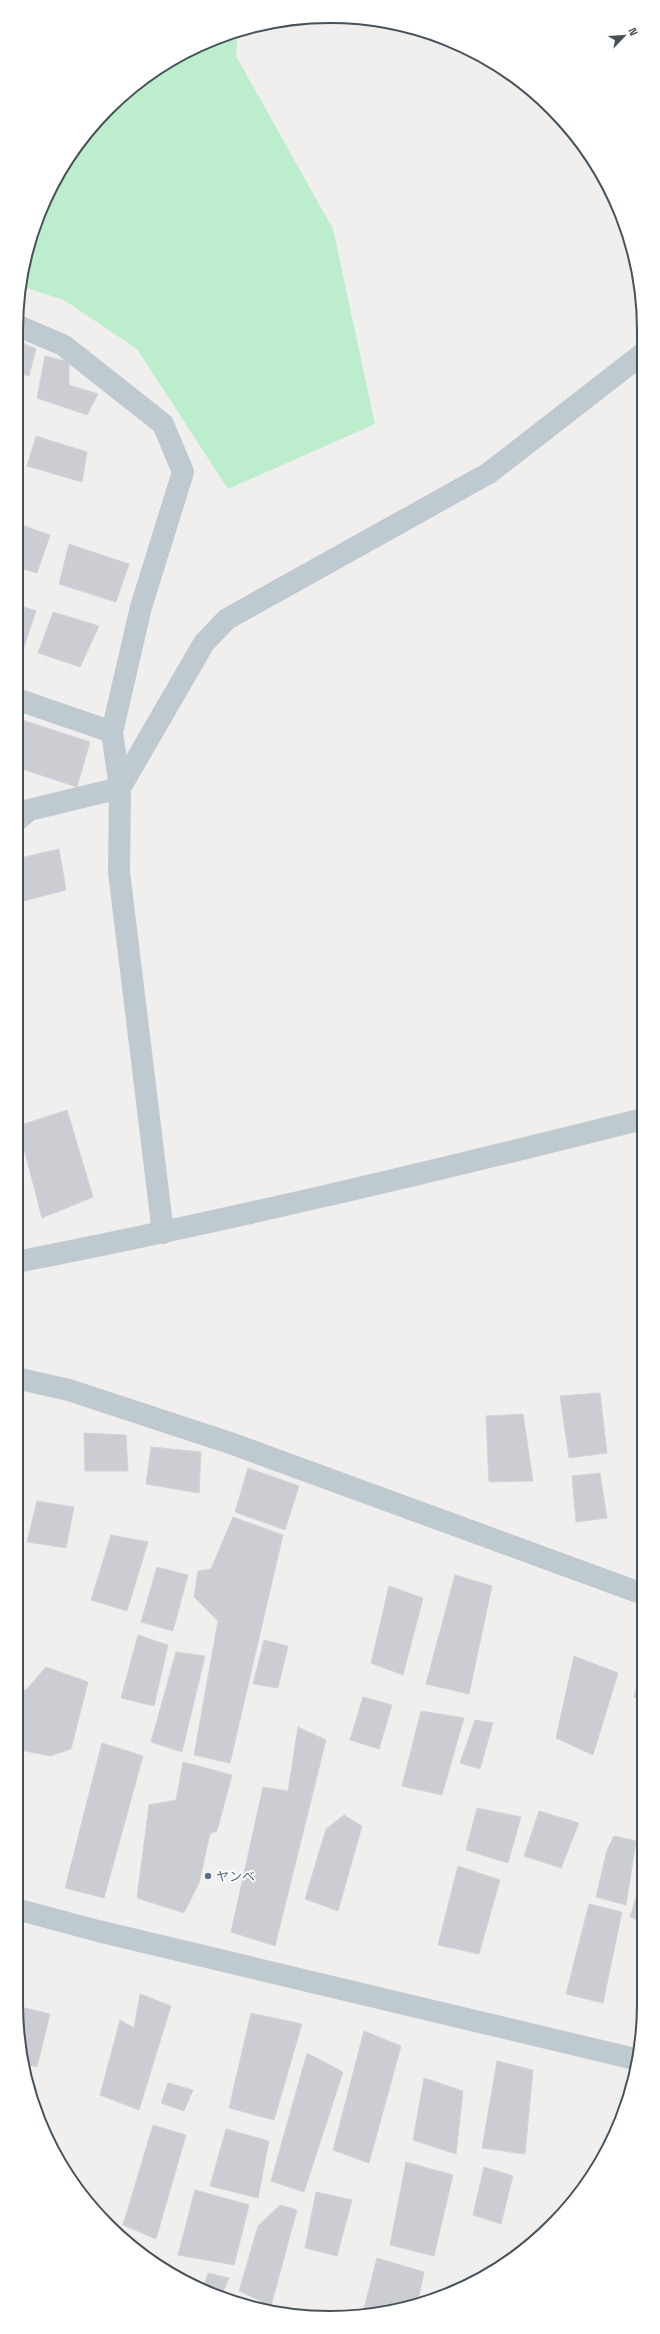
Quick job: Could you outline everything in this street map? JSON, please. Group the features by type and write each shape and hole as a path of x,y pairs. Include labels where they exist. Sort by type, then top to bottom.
{"street":[{"path":"23,329 63,345 163,424 183,472 142,607 112,732 120,788 119,872 164,1233"},
{"path":"23,815 29,810 120,788 204,642 227,619 489,473 637,358"},
{"path":"23,701 112,732"},
{"path":"23,1261 164,1233 304,1202 637,1119"},
{"path":"23,1380 69,1390 233,1444 637,1592"},
{"path":"23,1911 106,1933 632,2059"}],"green space":[{"path":"238,37 236,56 333,229 375,424 228,489 137,349 64,300 26,288 33,251 39,231 64,176 75,159 99,128 143,86 194,55"}],"building":[{"path":"23,343 36,349 29,376 23,374"},
{"path":"45,356 69,362 69,385 98,394 87,415 37,398"},
{"path":"36,436 87,452 82,482 27,466"},
{"path":"23,525 50,535 37,573 23,569"},
{"path":"69,544 129,564 116,602 59,584"},
{"path":"23,606 36,611 23,650"},
{"path":"53,612 99,626 80,667 38,653"},
{"path":"23,720 90,742 77,787 23,769"},
{"path":"59,849 66,890 23,901 23,857"},
{"path":"67,1110 93,1197 42,1218 23,1145 23,1124"},
{"path":"600,1393 607,1453 569,1458 560,1396"},
{"path":"523,1414 533,1481 489,1482 486,1416"},
{"path":"84,1433 126,1435 128,1471 85,1471"},
{"path":"151,1447 201,1452 199,1493 146,1484"},
{"path":"248,1468 299,1486 285,1530 235,1512"},
{"path":"600,1473 607,1518 576,1522 572,1476"},
{"path":"37,1501 74,1507 66,1548 27,1542"},
{"path":"233,1517 283,1535 230,1763 194,1755 218,1621 194,1597 198,1571 211,1569"},
{"path":"111,1535 148,1542 127,1611 91,1600"},
{"path":"157,1567 188,1575 173,1631 141,1622"},
{"path":"455,1575 492,1586 469,1694 426,1684"},
{"path":"389,1586 423,1598 403,1675 371,1663"},
{"path":"138,1635 168,1645 154,1706 121,1698"},
{"path":"264,1640 288,1646 278,1688 253,1684"},
{"path":"176,1652 205,1656 182,1752 151,1742"},
{"path":"574,1656 618,1673 593,1755 556,1738"},
{"path":"46,1667 88,1682 71,1749 50,1756 23,1750 23,1690 26,1690"},
{"path":"637,1687 637,1698 634,1697"},
{"path":"363,1697 392,1705 379,1749 350,1740"},
{"path":"421,1711 464,1718 442,1795 402,1786"},
{"path":"475,1720 493,1723 480,1769 460,1763"},
{"path":"298,1727 326,1740 275,1946 231,1932 263,1787 288,1791"},
{"path":"102,1743 143,1756 104,1898 65,1888"},
{"path":"183,1762 232,1775 217,1831 210,1834 199,1883 184,1913 137,1898 149,1805 176,1800"},
{"path":"477,1808 521,1817 508,1863 466,1850"},
{"path":"539,1811 579,1823 561,1868 524,1856"},
{"path":"344,1815 362,1826 338,1911 305,1899 326,1829"},
{"path":"614,1836 636,1841 626,1905 596,1897 607,1850"},
{"path":"458,1866 500,1880 479,1954 438,1945"},
{"path":"637,1895 637,1920 630,1917"},
{"path":"589,1904 622,1912 603,2003 566,1994"},
{"path":"140,1994 171,2006 139,2110 100,2095 120,2020 134,2028"},
{"path":"25,2008 50,2014 37,2067 29,2065 24,2014"},
{"path":"251,2013 302,2024 274,2120 229,2108"},
{"path":"364,2031 401,2046 369,2163 333,2150"},
{"path":"307,2053 343,2072 304,2192 271,2181"},
{"path":"497,2061 533,2070 525,2154 482,2148"},
{"path":"424,2078 463,2091 456,2154 413,2140"},
{"path":"168,2083 193,2090 184,2111 161,2103"},
{"path":"153,2125 186,2135 156,2239 123,2225"},
{"path":"226,2129 269,2141 258,2198 210,2186"},
{"path":"406,2162 453,2175 434,2256 390,2245"},
{"path":"484,2167 513,2176 501,2224 473,2215"},
{"path":"195,2190 249,2205 234,2265 178,2255"},
{"path":"316,2192 352,2200 337,2256 305,2248"},
{"path":"280,2205 297,2210 271,2305 239,2291 258,2226"},
{"path":"377,2258 424,2272 418,2298 390,2305 364,2309"},
{"path":"208,2273 229,2278 223,2292 205,2284"}],"place":[{"name":"ヤンベ","path":"208,1876"}]}
